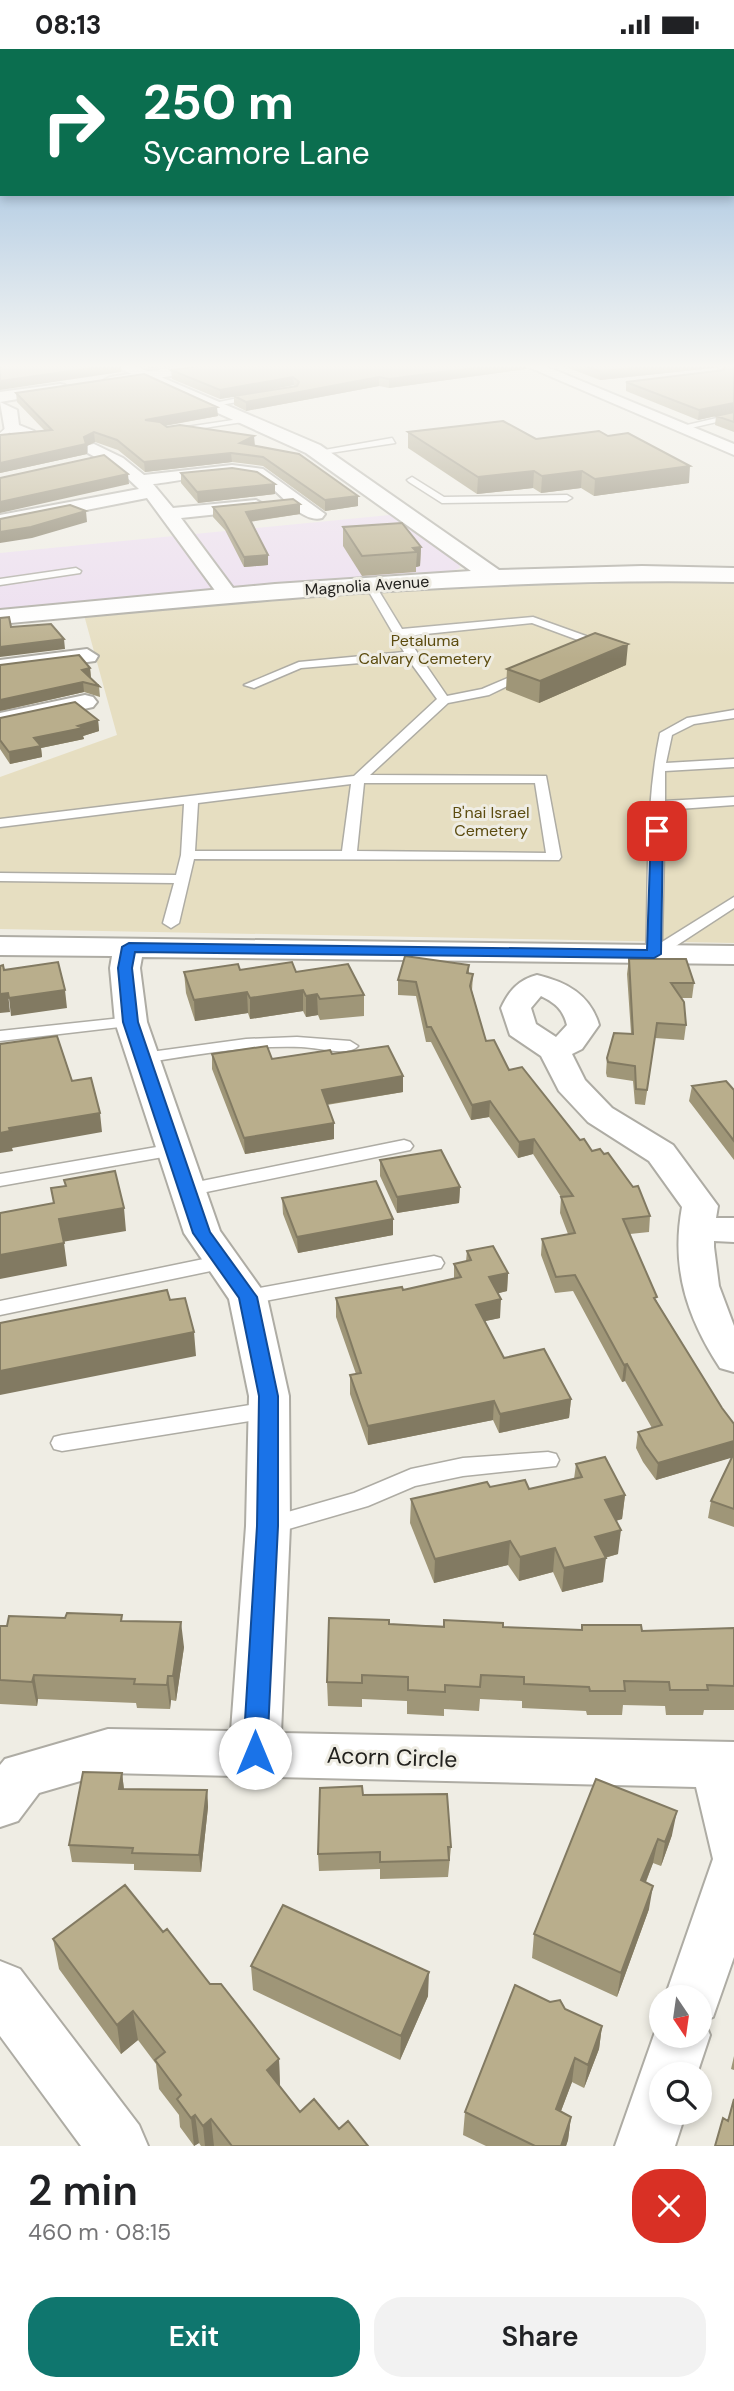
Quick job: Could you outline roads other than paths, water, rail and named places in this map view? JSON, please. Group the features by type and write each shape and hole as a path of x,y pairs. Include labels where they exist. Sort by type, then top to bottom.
{"street":[{"path":"110,464 148,486 168,514 186,532 229,596"},
{"path":"334,464 492,575"},
{"path":"0,521 12,521 148,486 244,471 263,474 316,514"},
{"path":"168,514 298,500"},
{"name":"Magnolia Avenue","path":"0,617 492,575 639,572 734,576"},
{"path":"0,667 87,656"},
{"path":"0,720 85,702"},
{"path":"0,946 734,955"},
{"path":"129,947 125,968 137,1040 202,1233 248,1297 269,1396 268,1526 255,1753"},
{"path":"528,953 537,984 572,1001 581,1014 583,1025 571,1042 554,1051"},
{"path":"537,984 522,996 516,1007 521,1028 554,1051 571,1084 600,1115 661,1153 683,1179 700,1206 695,1229 695,1269 715,1332 734,1358"},
{"path":"695,1229 734,1230"},
{"name":"Acorn Circle","path":"0,1804 23,1775 108,1751 725,1766 734,1846"},
{"path":"697,1985 734,1872"},
{"path":"0,1989 117,2146"},
{"path":"645,2146 652,2125"}],"lane":[{"path":"412,480 442,500 567,498"},
{"path":"0,582 76,571"},
{"path":"370,585 411,655 444,700"},
{"path":"399,633 533,620 596,643 584,648"},
{"path":"250,685 299,665 411,655"},
{"path":"349,855 358,779 444,700 485,692 534,670"},
{"path":"654,954 659,767 666,733 691,721 734,714"},
{"path":"659,767 734,763"},
{"path":"0,823 358,779 541,779 554,857 188,855"},
{"path":"172,923 188,855 191,799"},
{"path":"657,806 734,801"},
{"path":"0,877 182,879"},
{"path":"654,954 734,901"},
{"path":"0,1036 249,1042 306,1040 350,1046"},
{"path":"187,1190 404,1146"},
{"path":"0,1180 174,1150"},
{"path":"0,1308 223,1262"},
{"path":"248,1297 434,1263"},
{"path":"62,1443 268,1410"},
{"path":"268,1526 360,1500 411,1478 463,1467 548,1460"}],"park label":[{"name":"Petaluma Calvary Cemetery","path":"425,649"},
{"name":"B'nai Israel Cemetery","path":"491,821"}]}
